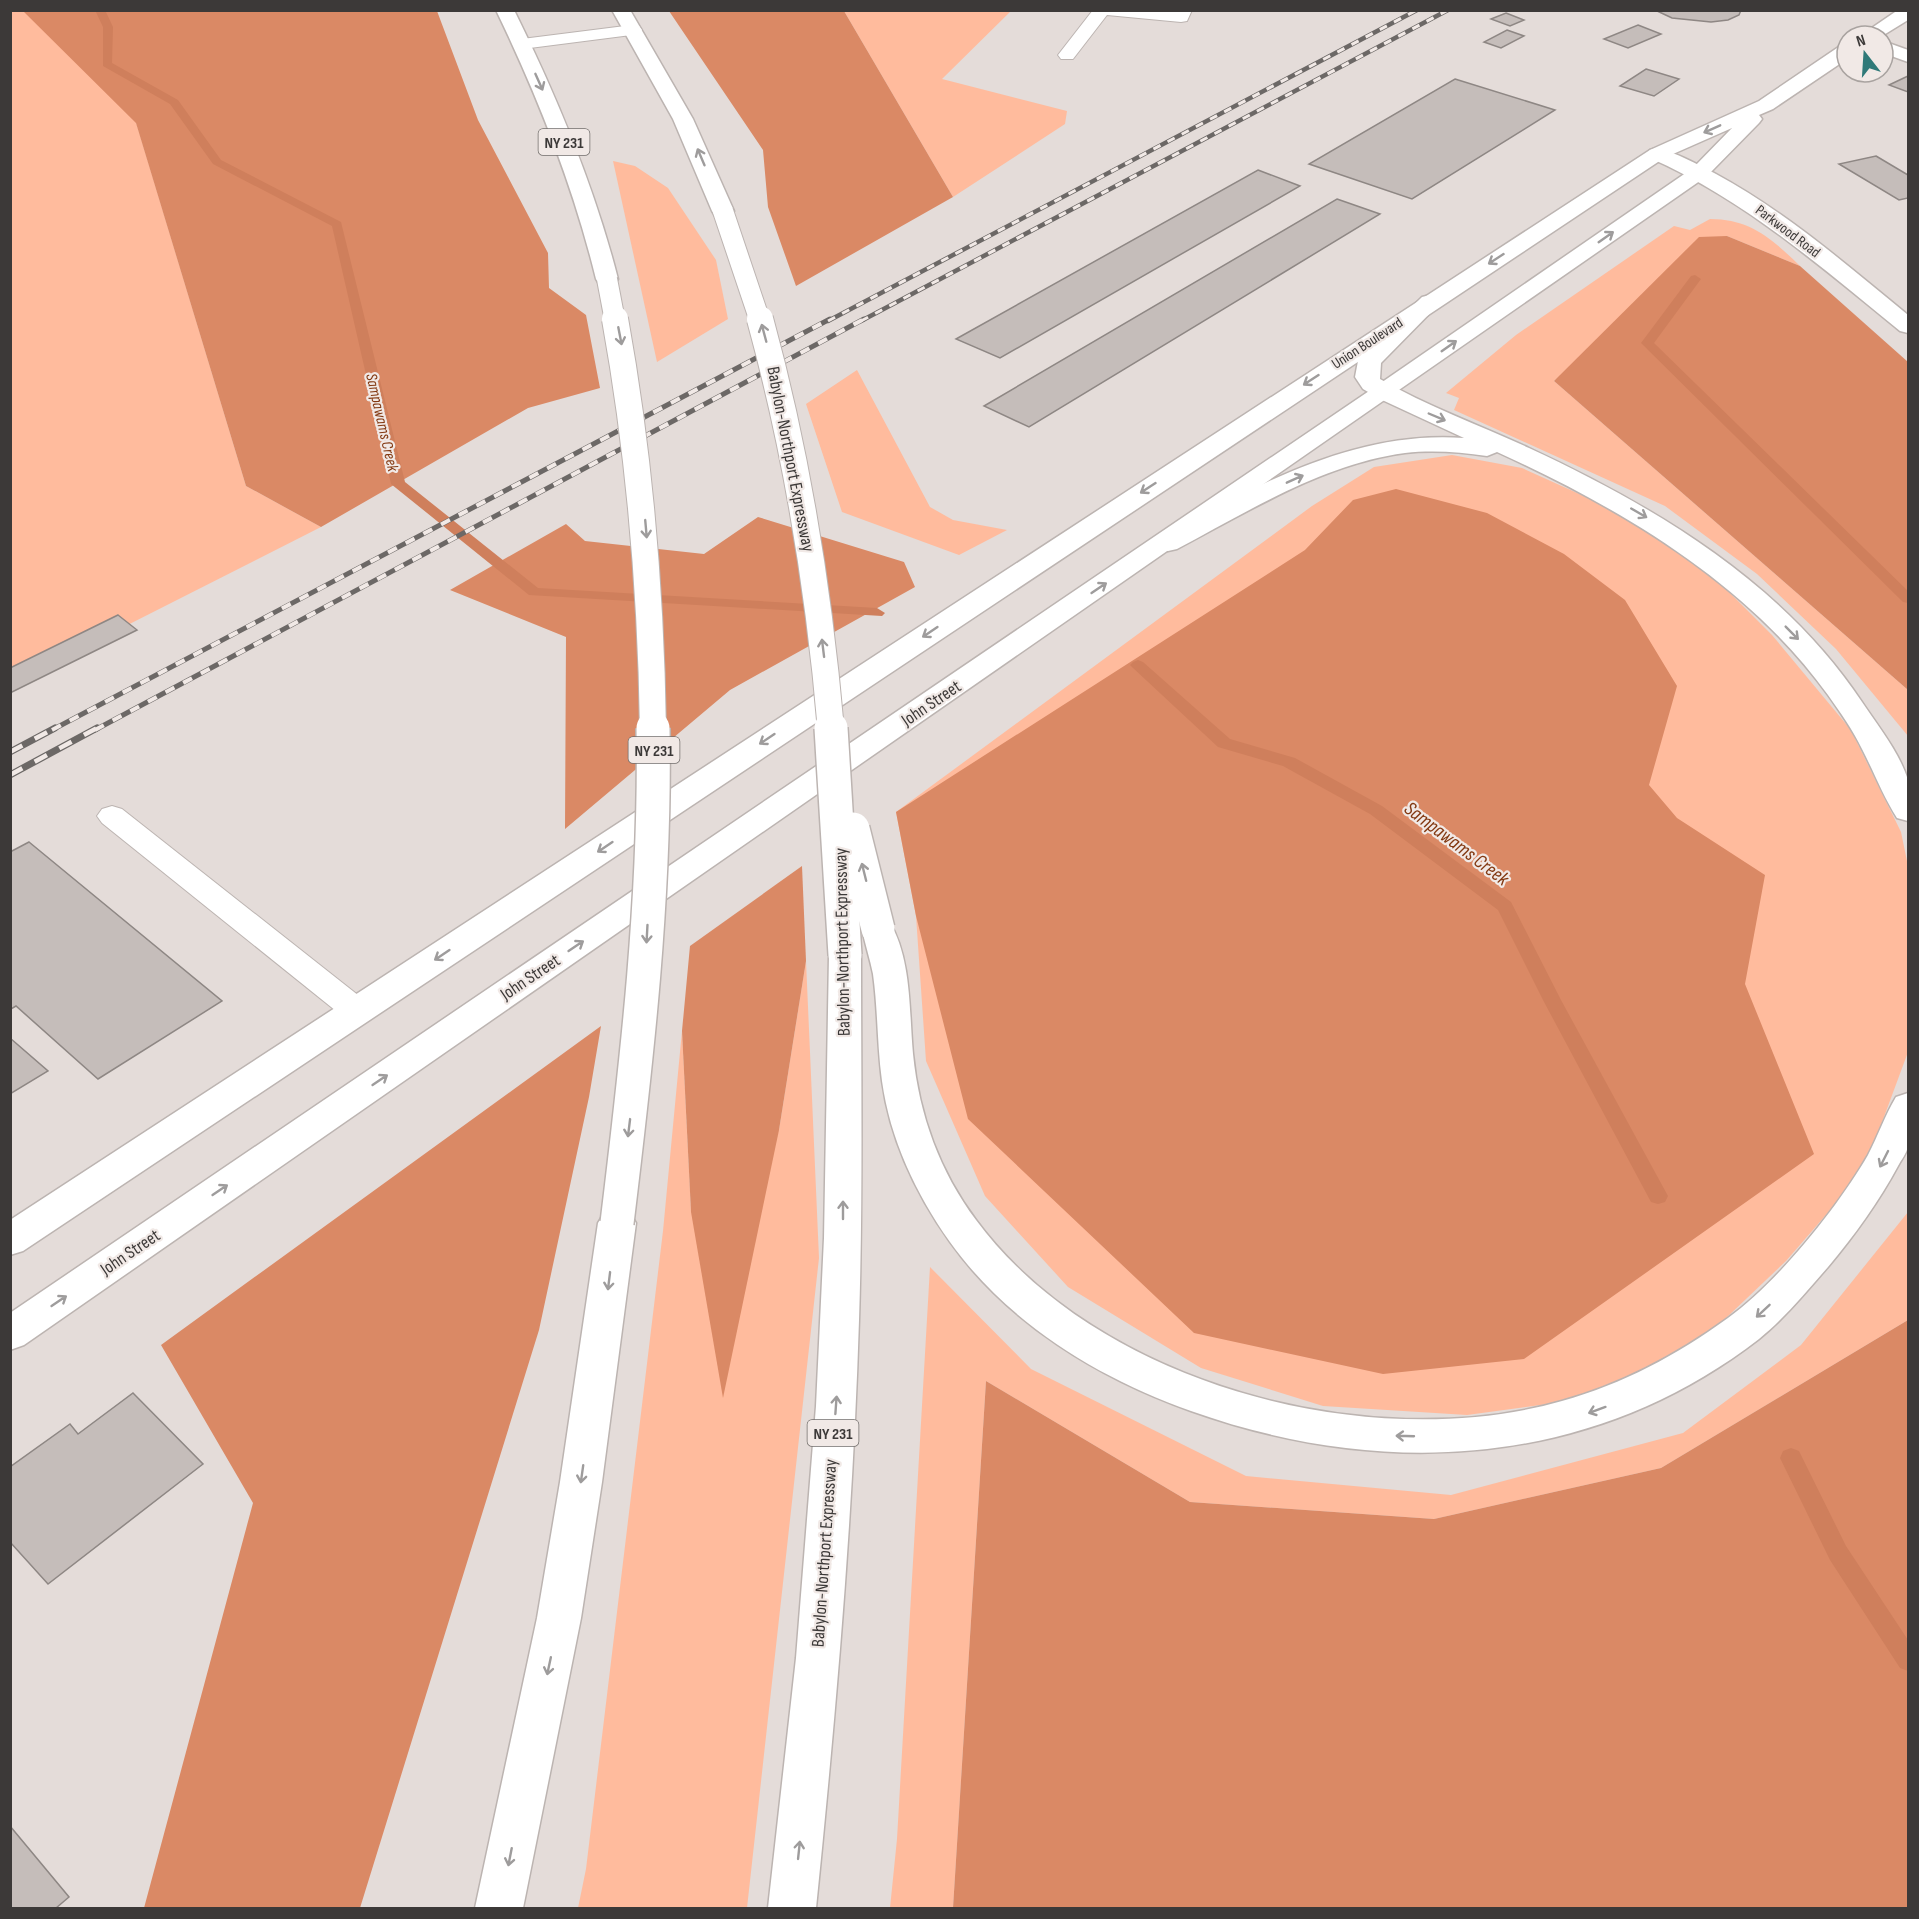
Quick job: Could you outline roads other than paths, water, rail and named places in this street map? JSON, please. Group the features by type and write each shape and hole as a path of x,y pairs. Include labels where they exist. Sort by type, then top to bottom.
{"main road":[{"name":"NY 231","path":"499,1908 559,1617 588,1437 617,1223 644,992 654,763 652,608 646,529 625,362 607,279 582,187 522,44 505,10"},
{"name":"Babylon-Northport Expressway","path":"621,10 683,119 738,250 763,328 786,422 806,521 816,587 833,748 845,955 843,1238 837,1392 805,1792 792,1908"},
{"path":"1888,24 1908,12"},
{"name":"Union Boulevard","path":"357,1011 1657,154 1766,105 1835,58"},
{"name":"Union Boulevard","path":"1050,621 1168,543 1700,172 1766,105"},
{"name":"Parkwood Road","path":"1657,154 1700,172 1751,203 1908,326"},
{"path":"1430,302 1370,361 1367,377 1371,384 1587,485 1652,520 1712,562 1769,610 1823,668 1848,702 1893,774 1908,811"},
{"path":"1168,543 1285,484 1366,453 1420,444 1450,444 1519,452"},
{"name":"John Street","path":"10,1334 1050,621"},
{"path":"833,748 890,976 895,1049 902,1098 927,1173 948,1209 975,1247 1008,1282 1046,1316 1090,1346 1138,1373 1194,1396 1251,1414 1312,1428 1370,1435 1481,1435 1534,1427 1583,1414 1665,1381 1744,1328 1785,1290 1856,1206 1882,1164 1908,1106"},
{"path":"10,1240 357,1011"}],"lane":[{"path":"1067,55 1102,10"},
{"path":"1107,10 1181,17 1184,10"},
{"path":"522,44 633,30"},
{"path":"112,816 357,1011"}],"waterway":[{"name":"Sampawams Creek","path":"100,10 108,27 107,64 174,102 217,162 337,224 398,484 534,592 877,613"},
{"path":"1695,279 1647,343 1908,599"},
{"name":"Sampawams Creek","path":"1138,665 1224,743 1289,762 1376,810 1505,906 1552,1000 1658,1196"},
{"name":"Sampawams Creek","path":"1791,1458 1838,1553 1908,1660"}],"railway":[{"path":"828,321 1417,10"},
{"path":"861,321 1448,10"},
{"path":"52,730 830,319"},
{"path":"95,730 864,319"},
{"path":"10,752 55,728"},
{"path":"10,775 97,728"}]}
